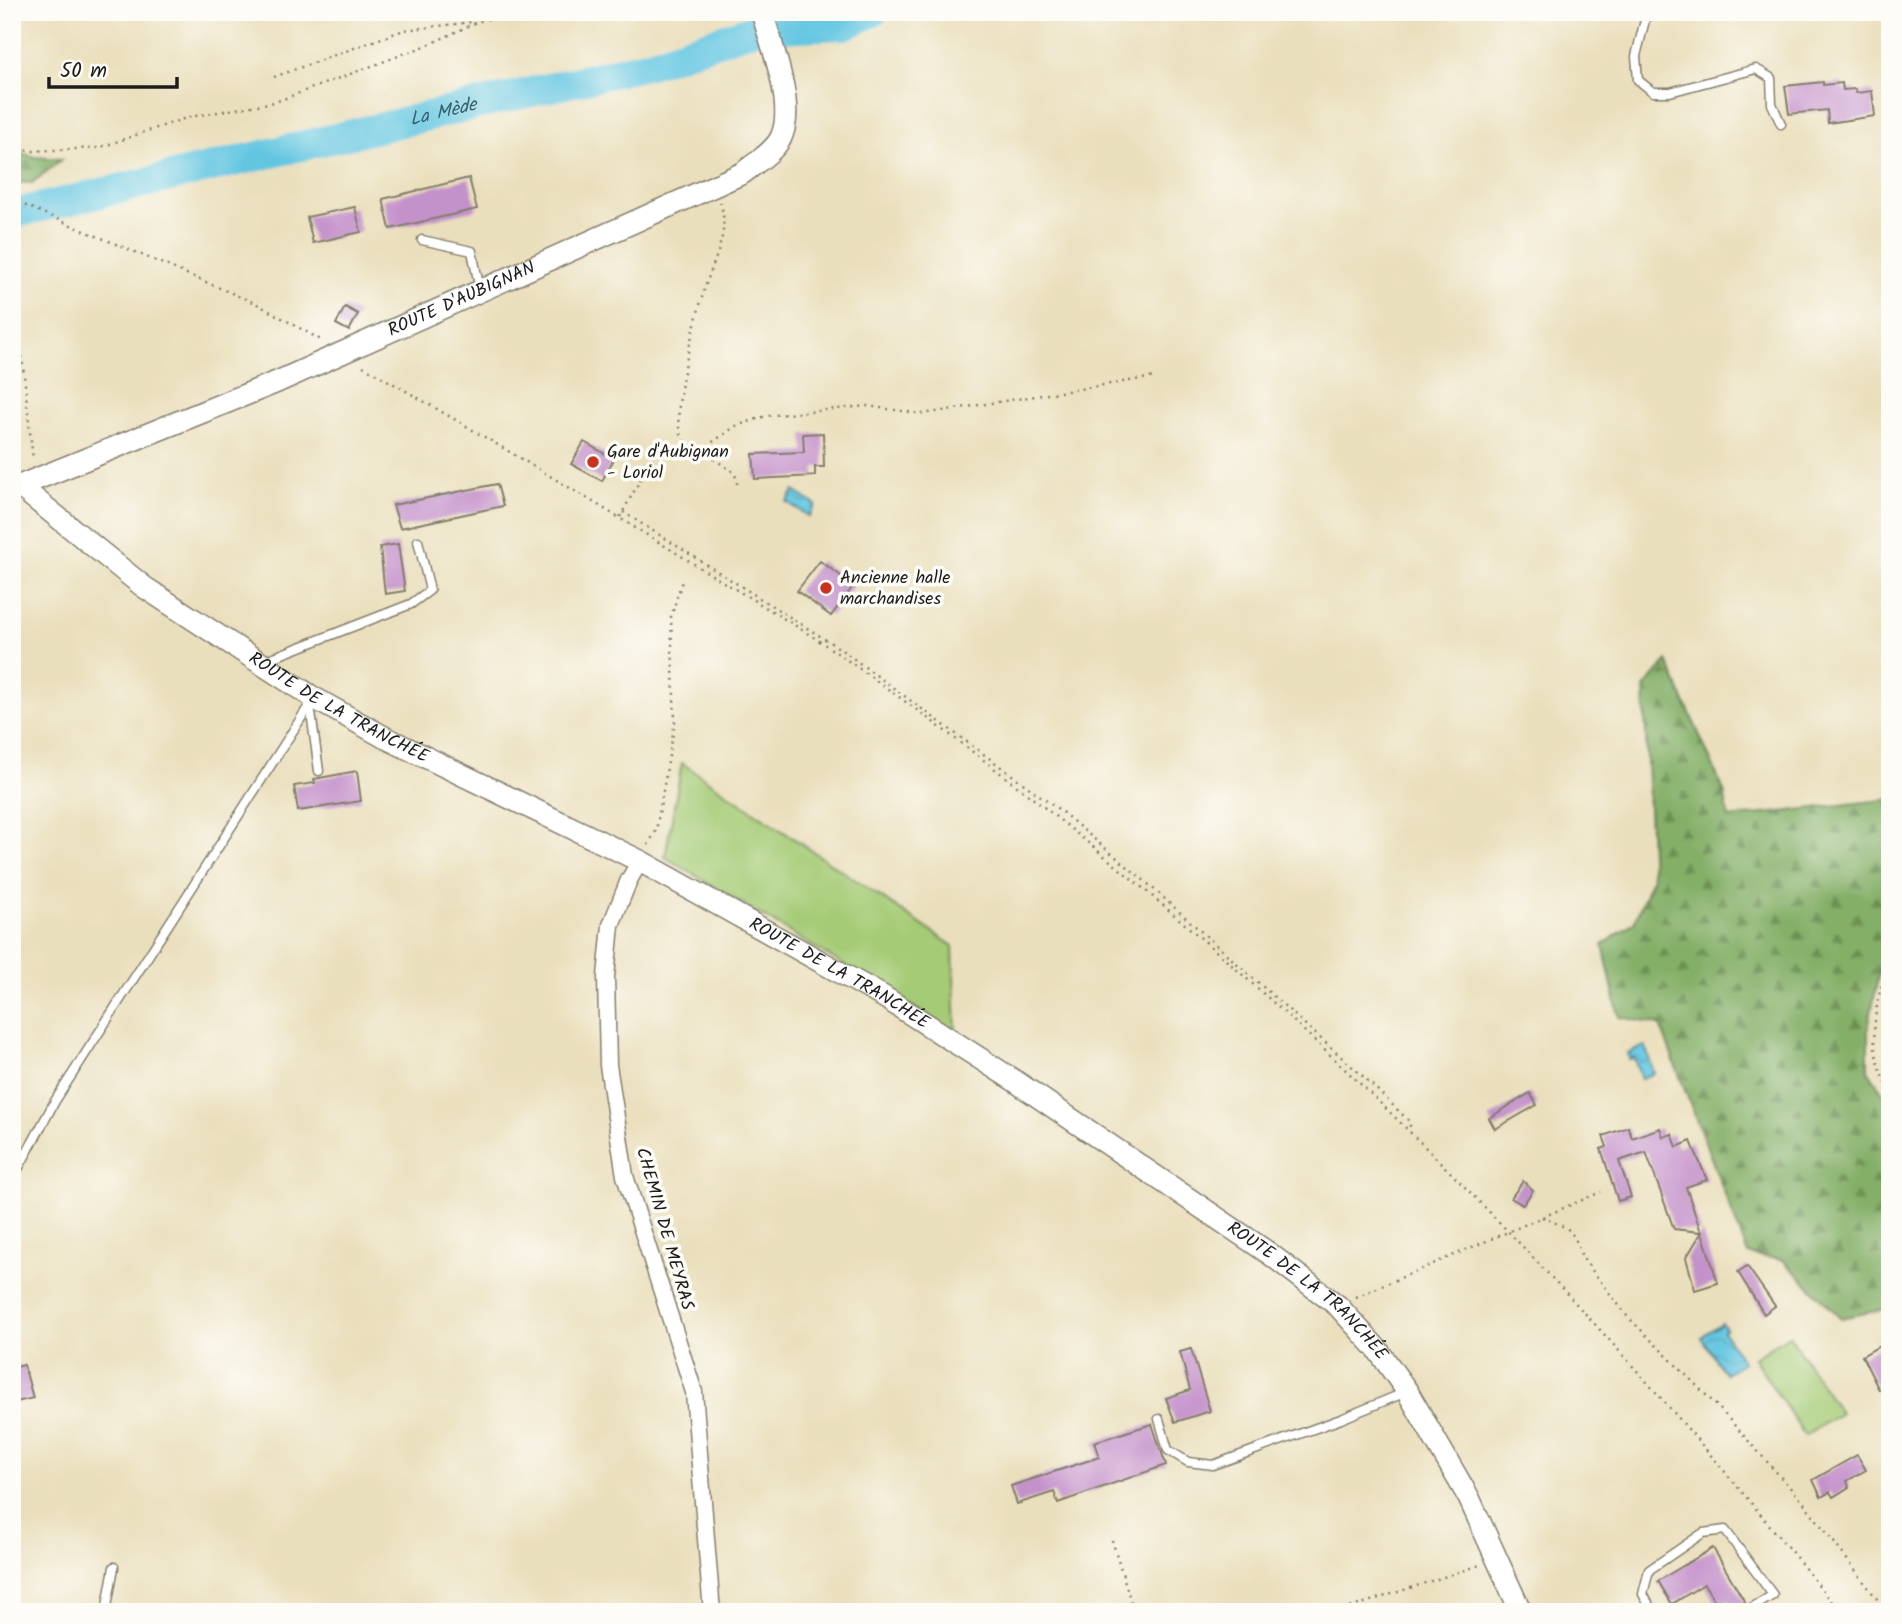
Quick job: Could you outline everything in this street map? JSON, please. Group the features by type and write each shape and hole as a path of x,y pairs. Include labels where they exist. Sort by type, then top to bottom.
{"street":[{"name":"ROUTE D'AUBIGNAN","path":"22,485 277,382 743,173 782,137 787,117 785,96 762,12"},
{"name":"ROUTE DE LA TRANCHÉE","path":"22,485 144,587 259,663 312,702 640,861 884,997 1015,1081 1270,1254 1338,1306 1377,1349 1407,1391 1439,1442 1521,1612"},
{"name":"CHEMIN DE MEYRAS","path":"640,861 611,925 606,977 608,1065 625,1175 694,1392 712,1612"}],"lane":[{"path":"1647,12 1636,56 1638,79 1653,92 1671,92 1756,69 1771,78 1772,104 1781,124"},
{"path":"422,240 472,251 481,290"},
{"path":"259,663 411,604 430,590 418,541"},
{"path":"312,702 319,771"},
{"path":"12,1180 55,1101 312,702"},
{"path":"1159,1419 1168,1450 1188,1462 1213,1465 1341,1419 1407,1391"},
{"path":"1653,1612 1643,1594 1649,1570 1703,1533 1725,1530 1773,1595 1745,1612"},
{"path":"106,1612 114,1567"}],"path":[{"path":"274,77 404,30 477,22 517,12"},
{"path":"12,147 33,151 98,148 189,117 275,102 428,45 477,22"},
{"path":"714,186 722,206 724,232 705,289 685,370 680,433 688,446 701,450 735,473 738,488"},
{"path":"12,200 255,303 620,517 836,653 1053,813 1180,921 1410,1132 1612,1343 1764,1516 1840,1612"},
{"path":"12,308 20,337 22,485"},
{"path":"701,450 736,426 766,416 867,406 923,414 1154,377"},
{"path":"620,517 656,451"},
{"path":"623,512 839,648 1057,808 1146,882 1367,1080 1410,1122 1410,1132"},
{"path":"640,861 656,831 675,722 671,617 682,581"},
{"path":"1890,958 1883,978 1873,1040 1882,1078 1890,1090"},
{"path":"1338,1306 1386,1282 1601,1192"},
{"path":"1542,1217 1567,1228 1576,1238 1582,1257 1627,1316 1719,1408 1804,1503 1887,1612"},
{"path":"1112,1541 1134,1612"},
{"path":"1337,1612 1497,1559"}],"green space":[{"path":"12,151 35,157 62,159 32,183 12,182"},
{"path":"1667,661 1724,791 1729,818 1890,799 1890,937 1885,942 1868,1028 1868,1070 1890,1104 1890,1308 1841,1318 1783,1260 1748,1254 1660,1025 1619,1017 1603,945 1634,922 1652,879 1644,688"},
{"path":"682,763 953,946 956,1033 665,857"},
{"path":"1789,1335 1840,1413 1805,1436 1754,1358"}],"water":[{"path":"794,491 816,505 809,516 787,502"},
{"path":"1645,1046 1654,1073 1641,1079 1634,1058 1629,1059 1628,1053"},
{"path":"1722,1323 1726,1329 1723,1331 1743,1362 1725,1374 1701,1337"}],"building":[{"path":"1823,82 1823,85 1842,83 1843,90 1855,89 1856,93 1872,91 1875,116 1828,123 1827,110 1789,114 1785,86"},
{"path":"469,178 477,209 390,229 383,199"},
{"path":"355,207 361,232 313,243 307,217"},
{"path":"345,307 358,314 349,331 336,324"},
{"path":"823,433 824,467 815,467 815,476 755,479 753,454 804,452 803,434"},
{"name":"Gare d'Aubignan - Loriol","path":"584,442 614,459 602,481 571,464"},
{"path":"497,484 503,506 400,528 393,505"},
{"path":"398,544 405,591 385,594 380,547"},
{"name":"Ancienne halle marchandises","path":"820,561 854,585 831,616 797,591"},
{"path":"357,771 361,801 298,811 294,786 315,783 314,779"},
{"path":"1530,1093 1537,1105 1495,1129 1489,1118"},
{"path":"1628,1127 1632,1138 1660,1128 1663,1137 1672,1134 1677,1147 1691,1141 1707,1180 1686,1187 1701,1232 1674,1229 1646,1152 1619,1161 1631,1197 1618,1201 1601,1149 1607,1147 1603,1136"},
{"path":"1523,1181 1533,1190 1523,1205 1511,1198"},
{"path":"1702,1232 1718,1283 1695,1290 1686,1258"},
{"path":"1747,1266 1775,1306 1764,1314 1738,1272"},
{"path":"1890,1340 1890,1384 1879,1390 1862,1356"},
{"path":"1191,1349 1210,1411 1175,1422 1166,1398 1190,1390 1180,1352"},
{"path":"24,1365 33,1398 12,1403 12,1368"},
{"path":"1152,1424 1166,1465 1058,1503 1054,1492 1017,1504 1011,1486 1099,1457 1094,1442"},
{"path":"1857,1455 1866,1470 1847,1481 1849,1487 1833,1497 1830,1492 1821,1497 1813,1480"},
{"path":"1713,1548 1746,1604 1735,1611 1729,1600 1718,1606 1704,1584 1672,1604 1658,1581"}],"waterway":[{"name":"La Mède","path":"12,214 650,64 753,29 844,25 873,12"}],"place":[{"name":"Gare d'Aubignan - Loriol","path":"593,462"},
{"name":"Ancienne halle marchandises","path":"826,588"}]}
